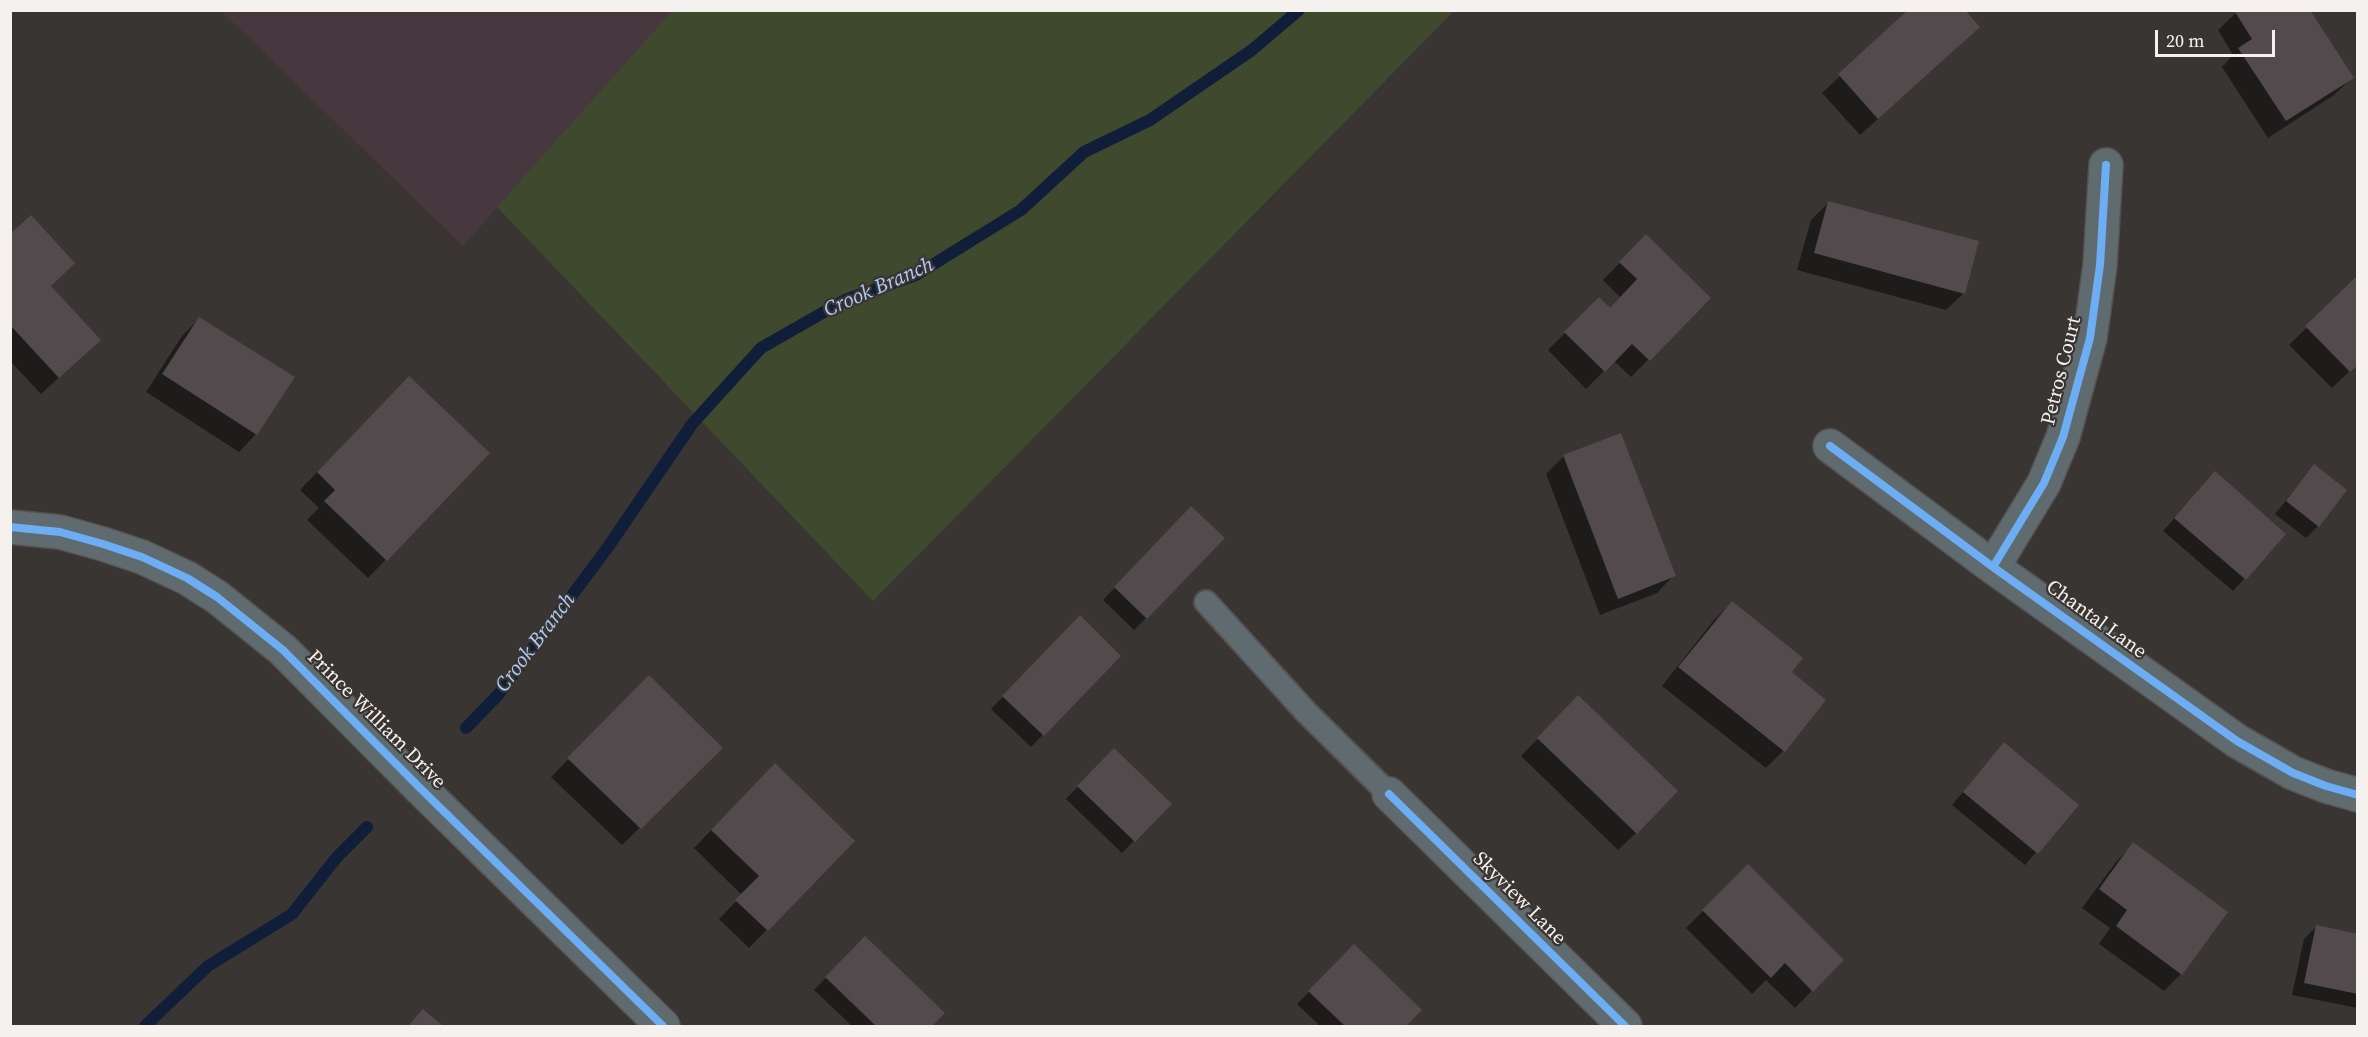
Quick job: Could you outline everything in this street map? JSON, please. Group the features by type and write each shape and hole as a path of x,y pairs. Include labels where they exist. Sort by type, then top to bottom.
{"street":[{"name":"Petros Court","path":"1993,567 2044,483 2063,437 2090,338 2100,265 2106,165"},
{"name":"Chantal Lane","path":"1830,446 1993,567 2236,741 2293,773 2358,795"},
{"name":"Prince William Drive","path":"10,526 60,532 104,544 151,561 187,578 217,597 283,650 663,1026"},
{"name":"Skyview Lane","path":"1389,794 1625,1026"}],"lane":[{"path":"1206,602 1306,712 1389,794"}],"shaded area":[{"path":"221,11 673,11 463,246"}],"green space":[{"path":"673,10 1454,11 873,601 497,207"}],"building":[{"path":"1908,10 1965,10 1980,27 1878,119 1838,74"},
{"path":"2236,10 2310,10 2354,78 2286,121 2238,48 2252,39 2235,12"},
{"path":"1828,201 1979,241 1965,294 1814,253"},
{"path":"31,215 75,263 51,286 101,340 59,378 10,325 10,234"},
{"path":"1646,234 1711,298 1650,361 1632,344 1605,372 1564,332 1599,297 1610,308 1637,279 1619,262"},
{"path":"2358,275 2358,365 2350,372 2305,326"},
{"path":"199,317 295,377 257,435 162,374"},
{"path":"409,376 490,453 387,561 324,501 335,490 317,472"},
{"path":"1621,433 1676,576 1618,599 1563,455"},
{"path":"2314,464 2347,490 2319,527 2286,501"},
{"path":"2215,471 2286,534 2246,580 2174,518"},
{"path":"1191,506 1225,538 1147,619 1114,587"},
{"path":"1732,601 1803,658 1792,672 1826,700 1785,752 1678,667"},
{"path":"1080,615 1121,656 1044,736 1002,696"},
{"path":"649,675 723,748 641,829 567,758"},
{"path":"1578,695 1678,791 1637,834 1537,738"},
{"path":"2004,742 2079,805 2038,854 1963,792"},
{"path":"1114,748 1172,804 1135,842 1077,786"},
{"path":"775,763 855,841 768,931 735,900 759,876 711,830"},
{"path":"2133,842 2228,912 2182,975 2116,926 2127,910 2099,889"},
{"path":"1748,864 1844,960 1813,992 1785,963 1771,978 1702,910"},
{"path":"2316,925 2358,934 2358,994 2304,983"},
{"path":"865,936 945,1013 932,1026 876,1026 825,977"},
{"path":"1354,944 1422,1010 1406,1026 1345,1026 1308,991"},
{"path":"423,1009 443,1026 408,1026"}],"waterway":[{"name":"Crook Branch","path":"466,728 498,695 608,547 692,424 761,348 845,300 916,275 1021,210 1084,152 1150,120 1252,50 1299,10"},
{"name":"Crook Branch","path":"145,1026 208,966 292,914 337,857 367,827"}],"cycle path":[{"path":"1993,567 2044,483 2063,437 2090,338 2100,265 2106,165"},
{"path":"1830,446 1993,567 2237,741 2293,773 2358,795"},
{"path":"10,527 60,532 142,557 187,578 217,597 283,650 663,1026"},
{"path":"1389,794 1625,1026"}]}
